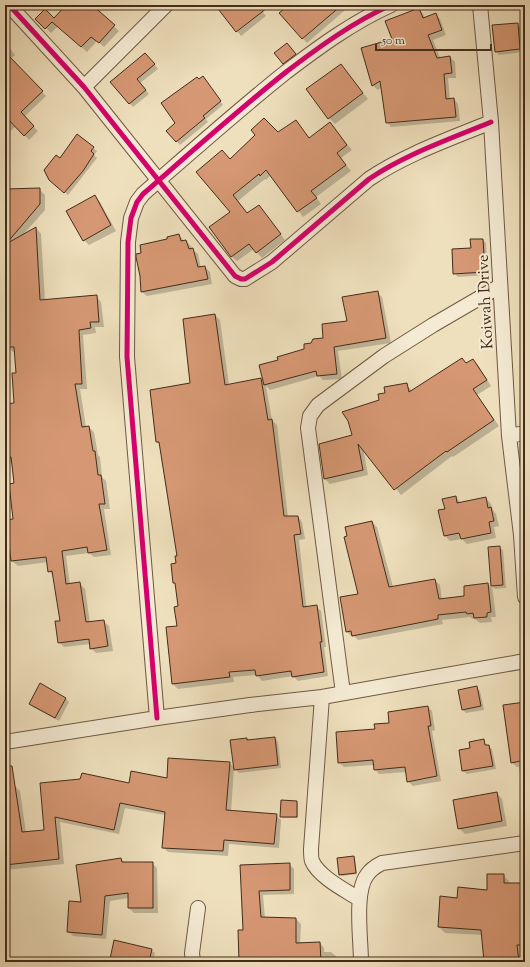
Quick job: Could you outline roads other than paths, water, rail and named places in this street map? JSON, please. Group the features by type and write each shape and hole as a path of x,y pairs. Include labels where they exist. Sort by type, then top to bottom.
{"street":[{"path":"84,87 166,5"},
{"path":"157,718 127,357 128,242 131,218 137,202 143,194 252,99 312,52 372,14 390,5"},
{"name":"Koiwah Drive","path":"480,5 491,122 509,436 521,535 525,597"},
{"path":"13,7 84,87 235,276 241,280 272,262 370,179 386,168 408,157 491,122"},
{"path":"343,693 308,428 310,416 318,405 384,356 433,325 500,286"},
{"path":"509,436 525,433"},
{"path":"5,739 322,697 525,661"},
{"path":"322,697 311,849 312,860 317,869 330,880 359,899"},
{"path":"361,962 359,899 363,881 374,867 382,863 525,843"},
{"path":"193,962 192,953 198,908"}]}
